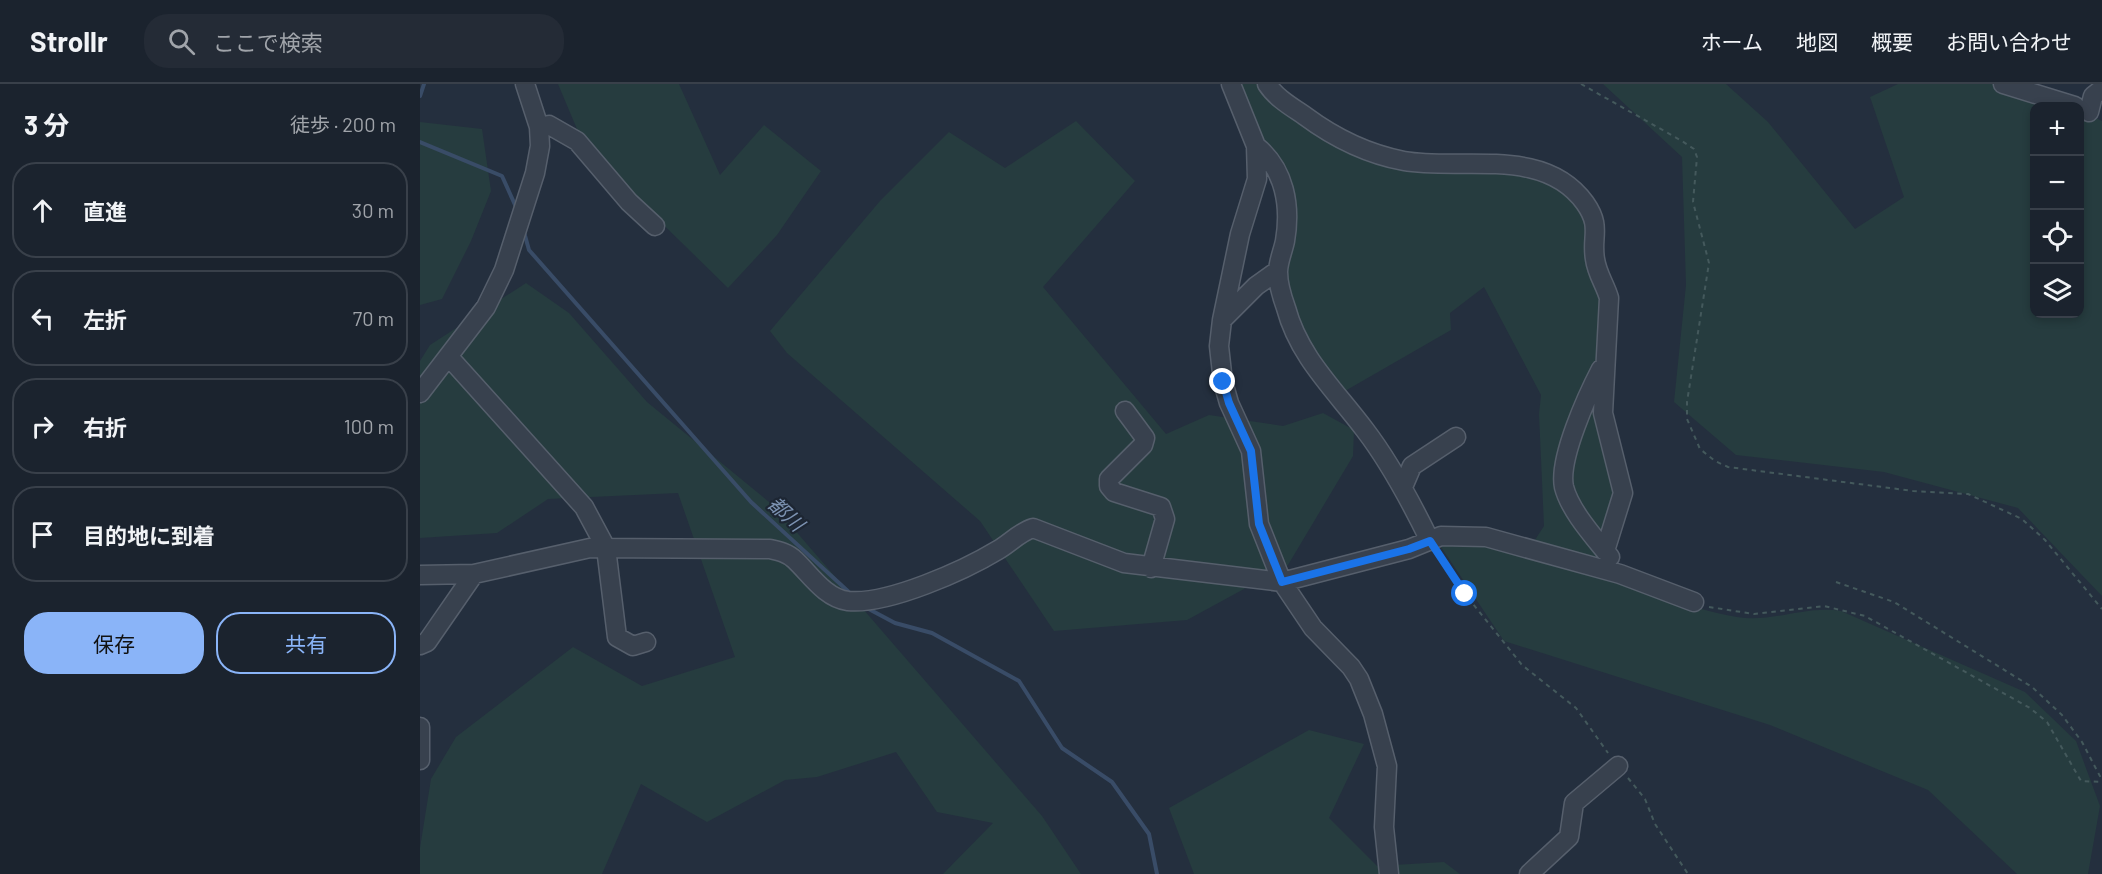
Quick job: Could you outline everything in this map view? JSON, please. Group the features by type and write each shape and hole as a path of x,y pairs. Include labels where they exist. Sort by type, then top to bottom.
{"street":[{"path":"420,393 486,307 504,270 535,173 540,146 539,127 525,84"},
{"path":"1231,84 1256,146 1257,179 1236,253 1222,320 1219,346 1223,382 1229,403 1251,451 1259,524 1282,582 1313,628 1342,655 1351,667 1359,679 1373,714 1388,766 1384,827 1389,874"},
{"path":"1267,84 1275,94 1331,135 1369,152 1425,163 1528,166 1558,178 1584,202 1593,218 1597,234 1594,257 1600,282 1609,298 1603,413 1623,493 1605,551"},
{"path":"2003,84 2086,111 2093,96 2102,89"},
{"path":"539,127 549,125 577,141 629,202 655,226"},
{"path":"1256,146 1270,157 1280,176 1286,199 1288,221 1277,271 1295,337 1320,376 1366,431 1403,487 1430,541"},
{"path":"1222,320 1256,286 1277,271"},
{"path":"449,357 584,507 606,548 617,637 633,646 646,642"},
{"path":"1605,359 1579,413 1564,473 1564,488 1582,522 1618,566 1620,574"},
{"path":"1125,411 1145,438 1143,445 1109,479 1109,486 1114,492 1161,507 1165,519 1151,568"},
{"path":"1403,487 1412,466 1456,437"},
{"path":"420,575 474,574 590,548 770,549 784,552 795,560 808,577 848,601 890,596 936,581 998,550 1033,528 1124,563 1282,582 1409,549 1441,536 1486,537 1620,574 1694,603"},
{"path":"420,645 427,642 474,574"},
{"path":"420,727 420,760"},
{"path":"1528,874 1569,837 1574,803 1618,766"}],"path":[{"path":"1581,84 1682,141 1694,149 1697,157 1693,202 1709,263 1687,402 1687,419 1700,449 1721,464 1754,472 1968,494 2022,519 2045,540 2102,609"},
{"path":"1430,541 1465,594 1522,665 1576,708 1645,799 1655,824 1688,874"},
{"path":"1694,603 1726,611 1754,614 1824,606 1865,616 2030,708 2047,722 2080,781 2102,781 2076,733 2062,715 2032,687 1894,602 1836,582"}],"green space":[{"path":"558,84 679,84 720,175 764,125 821,171 777,235 728,288 585,148"},
{"path":"1222,84 1263,84 1356,151 1506,169 1553,180 1585,210 1600,290 1602,356 1618,498 1611,565 1533,543 1544,526 1539,414 1541,395 1484,287 1450,313 1451,330 1345,391 1299,333 1284,282 1294,220 1244,118"},
{"path":"1603,84 1726,84 1768,122 1855,229 1904,197 1870,97 1898,84 2027,84 2064,102 2030,102 2030,318 2084,318 2084,112 2102,121 2102,596 2018,508 1884,472 1736,455 1674,402 1686,285 1682,157"},
{"path":"1076,121 1135,181 1043,287 1166,434 1209,415 1283,426 1323,413 1354,430 1353,456 1288,565 1187,620 1054,631 980,521 787,353 770,331 880,201 949,132 1005,168"},
{"path":"420,122 482,129 491,191 471,241 442,299 420,305"},
{"path":"526,283 569,313 647,402 774,506 1042,816 1081,874 943,874 993,823 937,812 896,752 817,777 785,780 707,822 641,784 602,874 420,874 420,848 431,779 456,737 573,647 642,686 735,657 678,493 548,499 497,533 420,538 420,361 430,345"},
{"path":"1473,540 1579,565 1700,609 1737,617 1763,618 1815,610 1841,611 2025,692 2076,741 2100,806 2088,874 2017,874 1928,790 1770,725 1504,641 1439,544"},
{"path":"1309,730 1364,744 1329,818 1377,866 1444,862 1460,874 1194,874 1169,808"}],"waterway":[{"name":"都川","path":"420,96 424,84"},
{"name":"都川","path":"420,142 502,176 516,207"},
{"name":"都川","path":"524,232 529,250 751,502 851,594"},
{"name":"都川","path":"865,607 895,623 932,633 1019,681 1062,748 1112,782 1149,834 1157,874"}],"route":[{"path":"1223,382 1229,403 1251,451 1259,524 1282,582 1409,549 1430,541 1465,594"}]}
